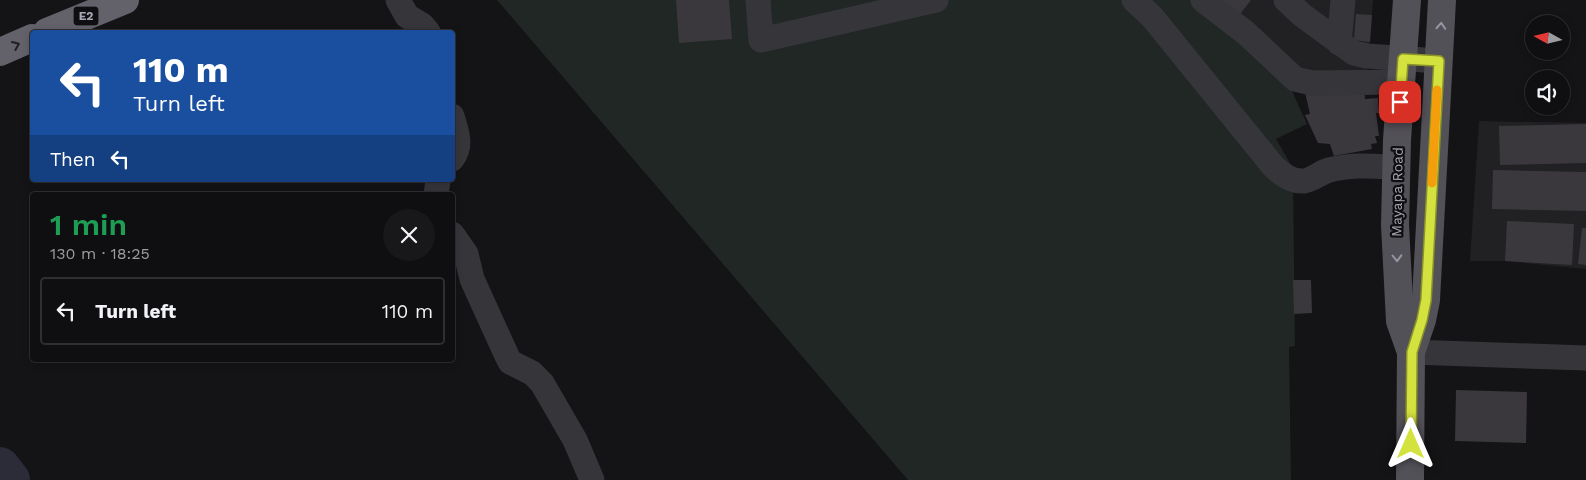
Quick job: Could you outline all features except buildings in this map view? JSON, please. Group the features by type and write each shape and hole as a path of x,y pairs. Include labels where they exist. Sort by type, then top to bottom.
{"highway":[{"name":"E2","path":"52,30 125,0"},
{"path":"0,52 30,39"}],"main road":[{"name":"Mayapa Road","path":"1407,0 1396,167 1396,232 1399,307 1402,328 1412,352"},
{"name":"Mayapa Road","path":"1410,480 1412,352 1426,300 1442,0"}],"street":[{"path":"398,0 407,16 422,25 426,30"},
{"path":"758,0 761,40 936,0"},
{"path":"1134,0 1153,18 1279,172 1303,181 1326,171 1353,166 1396,167"},
{"path":"1203,0 1240,28 1295,79 1300,81 1312,83 1402,70 1439,61"},
{"path":"1286,0 1302,15 1348,50 1402,70"},
{"path":"1339,43 1343,0"},
{"path":"455,128 459,145 455,154"},
{"path":"455,238 466,254 472,279 510,362 532,373 542,383 575,440 592,480"},
{"path":"1412,352 1586,358"}],"shaded area":[{"path":"497,0 1194,0 1292,91 1307,124 1276,139 1290,163 1293,176 1295,346 1289,347 1291,480 908,480"},
{"path":"1215,0 1373,0 1367,74 1298,74"},
{"path":"1479,121 1586,123 1586,269 1505,261 1470,261"}],"waterway":[{"path":"0,467 10,480"}],"slow traffic":[{"path":"1432,183 1437,90"}],"route":[{"path":"1400,102 1403,59 1439,61 1426,300 1412,352 1411,444"}]}
